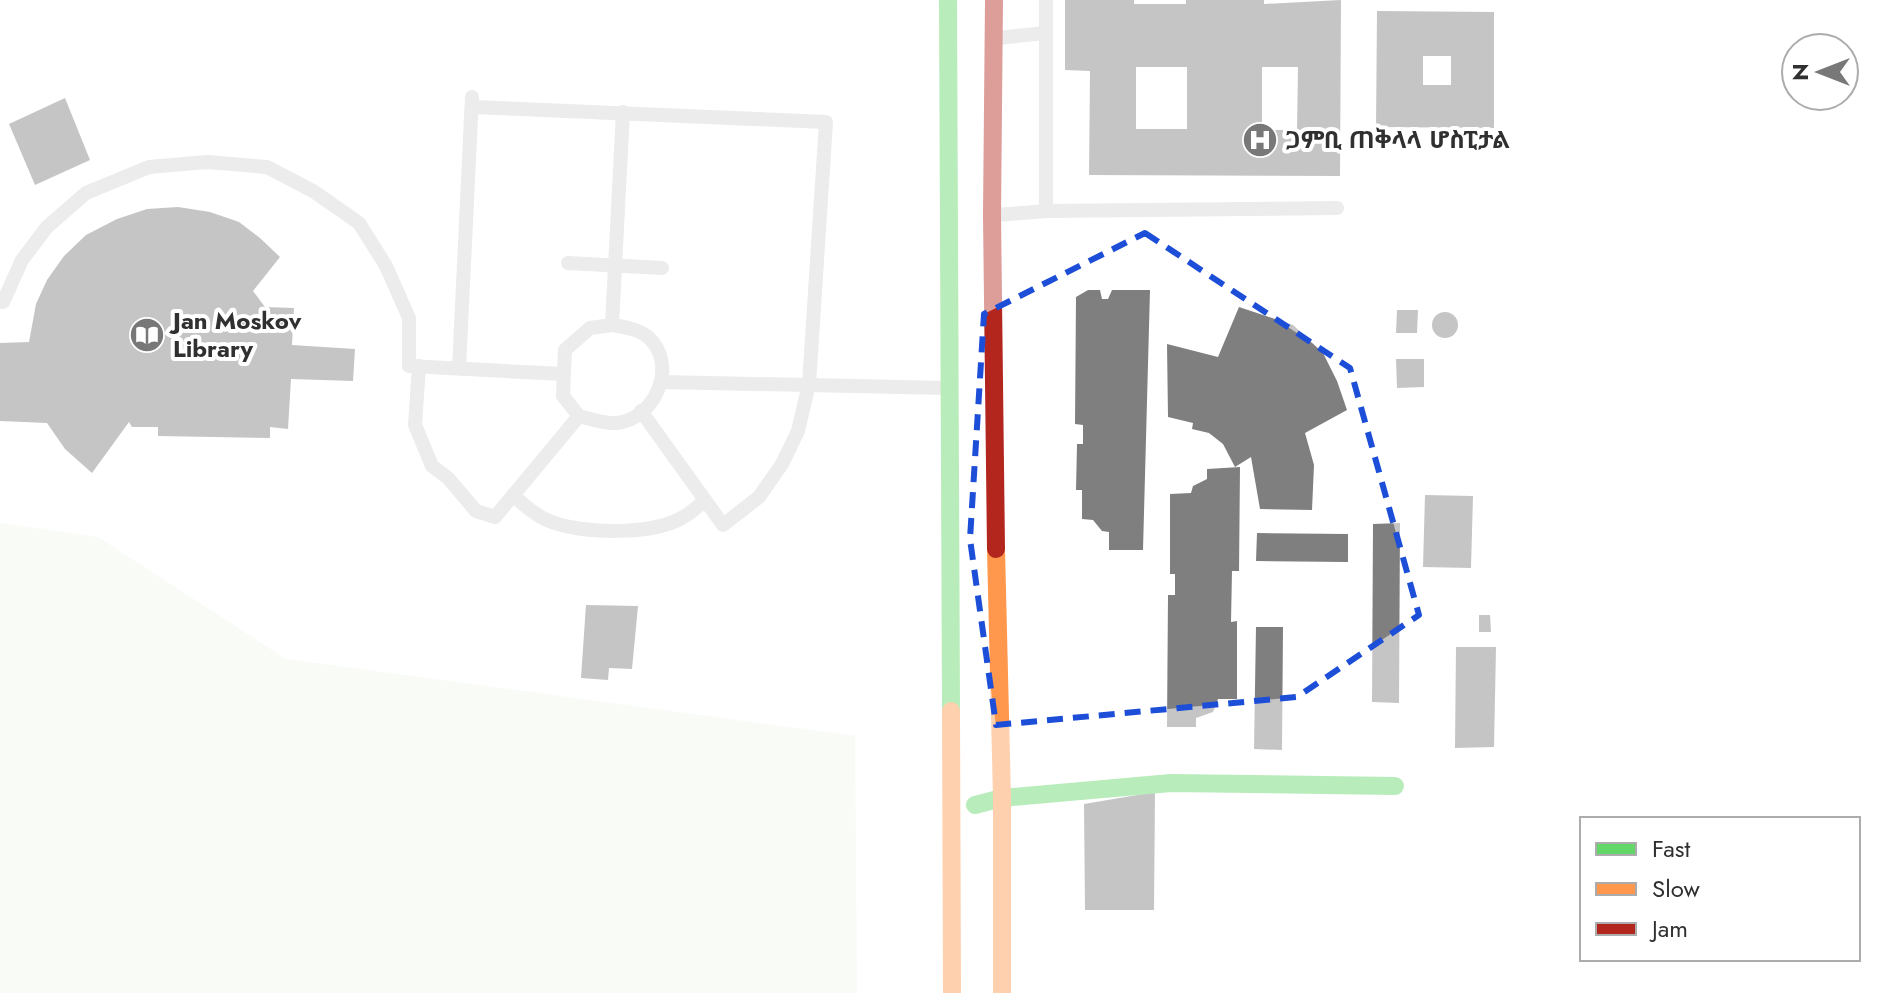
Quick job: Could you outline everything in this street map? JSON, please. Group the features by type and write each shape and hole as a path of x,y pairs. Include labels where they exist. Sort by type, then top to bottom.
{"street":[{"path":"948,0 993,422 1002,798 1002,993"},
{"path":"952,993 951,388 995,39 994,0"},
{"path":"952,810 1002,798 1171,783 1395,786"}],"lane":[{"path":"1046,0 1046,211"},
{"path":"995,39 1045,33"},
{"path":"459,368 472,102 826,122 809,384 798,431 782,464 759,497 723,525 641,411"},
{"path":"612,325 623,112"},
{"path":"3,302 22,260 47,227 86,193 149,167 207,162 267,167 313,191 359,223 386,266 409,318 409,366 563,374"},
{"path":"971,216 1046,211 1337,208"},
{"path":"568,263 662,268"},
{"path":"612,325 633,329 651,340 663,358 662,382 652,403 619,423 579,416 563,396 563,374 565,350 590,328 612,325"},
{"path":"419,366 415,425 432,466 448,478 476,511 495,517 579,416"},
{"path":"662,382 951,388"},
{"path":"513,495 549,521 606,532 641,530 684,518 705,500"}],"highlighted area":[{"path":"1145,233 1350,368 1419,615 1297,697 996,725 970,539 984,314"}],"shaded area":[{"path":"0,523 98,537 286,659 855,736 857,993 0,993"}],"building":[{"path":"1065,0 1186,4 1186,0 1264,0 1264,4 1341,0 1340,176 1089,175 1090,71 1065,70","holes":["1136,67 1187,67 1187,129 1136,129","1262,67 1298,67 1297,130 1262,130"]},
{"path":"1377,11 1494,12 1494,128 1376,127","holes":["1423,56 1451,56 1451,85 1423,85"]},
{"path":"65,98 90,160 35,185 9,124"},
{"name":"Jan Moskov Library","path":"178,207 210,212 239,222 280,257 253,291 265,307 294,308 292,345 355,349 353,381 291,379 288,429 270,427 270,438 158,436 158,427 132,427 129,422 92,473 65,449 47,423 0,421 0,343 29,342 36,304 47,280 64,256 86,235 117,219 147,209"},
{"path":"1088,290 1100,290 1102,299 1108,299 1112,290 1150,290 1143,550 1109,550 1109,532 1102,531 1093,520 1082,519 1082,490 1076,490 1077,444 1083,444 1083,425 1075,424 1076,297"},
{"path":"1239,307 1293,325 1323,353 1337,381 1347,410 1305,433 1314,465 1312,510 1260,509 1251,457 1235,467 1223,444 1209,433 1192,429 1193,423 1168,417 1167,344 1218,357"},
{"path":"1397,310 1418,310 1417,333 1396,333"},
{"path":"1445,312 1454,316 1458,325 1454,334 1445,338 1436,334 1432,325 1436,316"},
{"path":"1396,359 1424,359 1424,387 1397,388"},
{"path":"1240,467 1239,571 1232,571 1231,622 1237,621 1237,699 1218,699 1213,712 1196,718 1196,727 1167,727 1168,595 1175,595 1175,574 1170,574 1170,494 1191,493 1193,486 1207,479 1207,469"},
{"path":"1425,495 1473,496 1471,568 1423,567"},
{"path":"1400,523 1399,703 1372,702 1373,524"},
{"path":"1257,533 1348,534 1348,562 1256,561"},
{"path":"586,605 638,606 632,669 609,668 608,680 581,678"},
{"path":"1479,615 1490,615 1491,632 1479,632"},
{"path":"1256,627 1283,627 1282,750 1254,749"},
{"path":"1456,647 1496,647 1494,747 1455,748"},
{"path":"1155,792 1154,910 1085,910 1084,804"}],"traffic: fast":[{"path":"948,0 951,711"},
{"path":"975,805 1002,798 1171,783 1395,786"}],"traffic: slow":[{"path":"996,549 1002,798 1002,993"},
{"path":"951,711 952,993"}],"traffic: jam":[{"path":"994,0 992,215 996,549"}],"place":[{"name":"ጋምቢ ጠቅላላ ሆስፒታል","path":"1260,140"},
{"name":"Jan Moskov Library","path":"147,335"}]}
